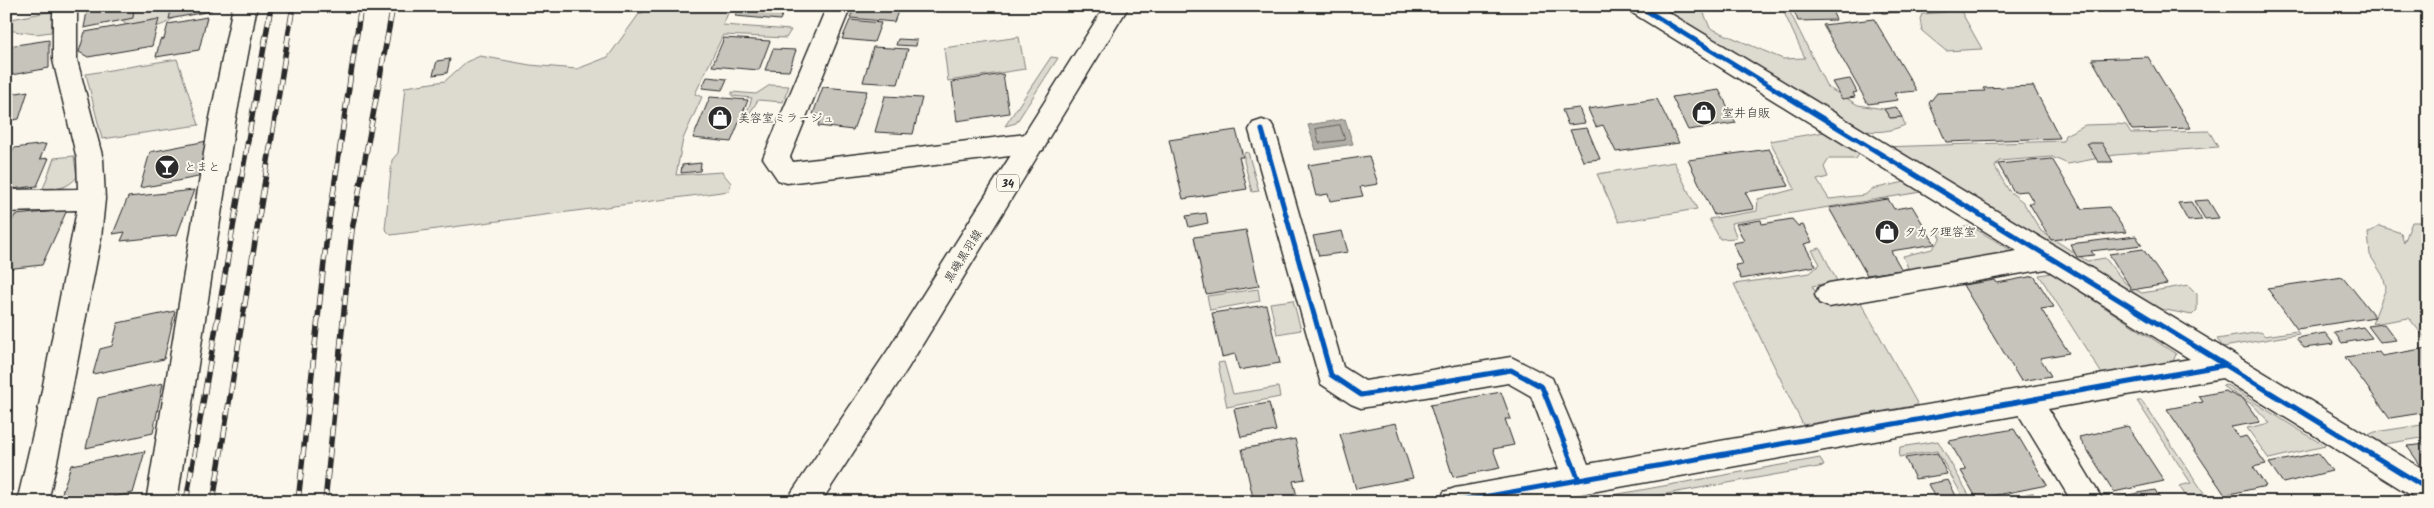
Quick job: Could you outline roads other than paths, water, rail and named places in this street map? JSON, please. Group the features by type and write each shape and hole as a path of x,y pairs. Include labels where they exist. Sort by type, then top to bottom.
{"street":[{"path":"32,502 51,421 87,238 92,199 90,159 65,60 65,6"},
{"path":"161,502 222,123 245,6"},
{"path":"839,6 776,158 787,173 1034,143"},
{"name":"黒磯黒羽線","path":"803,502 898,359 1034,143 1117,6"},
{"path":"1639,6 2428,489"},
{"path":"1262,130 1331,375 1361,395 1511,370 1542,388 1579,480"},
{"path":"6,201 92,199"},
{"path":"1829,295 2050,257"},
{"path":"1455,502 2225,365"},
{"path":"2026,400 2089,502"}],"water":[{"path":"1345,119 1353,144 1316,150 1308,125"}],"railway":[{"path":"186,502 271,6"},
{"path":"213,502 293,6"},
{"path":"298,502 327,235 361,6"},
{"path":"325,502 352,230 393,6"}],"place":[{"name":"室井自販","path":"1704,113"},
{"name":"美容室ミラージュ","path":"720,118"},
{"name":"とまと","path":"167,167"},
{"name":"タカク理容室","path":"1887,232"}]}
